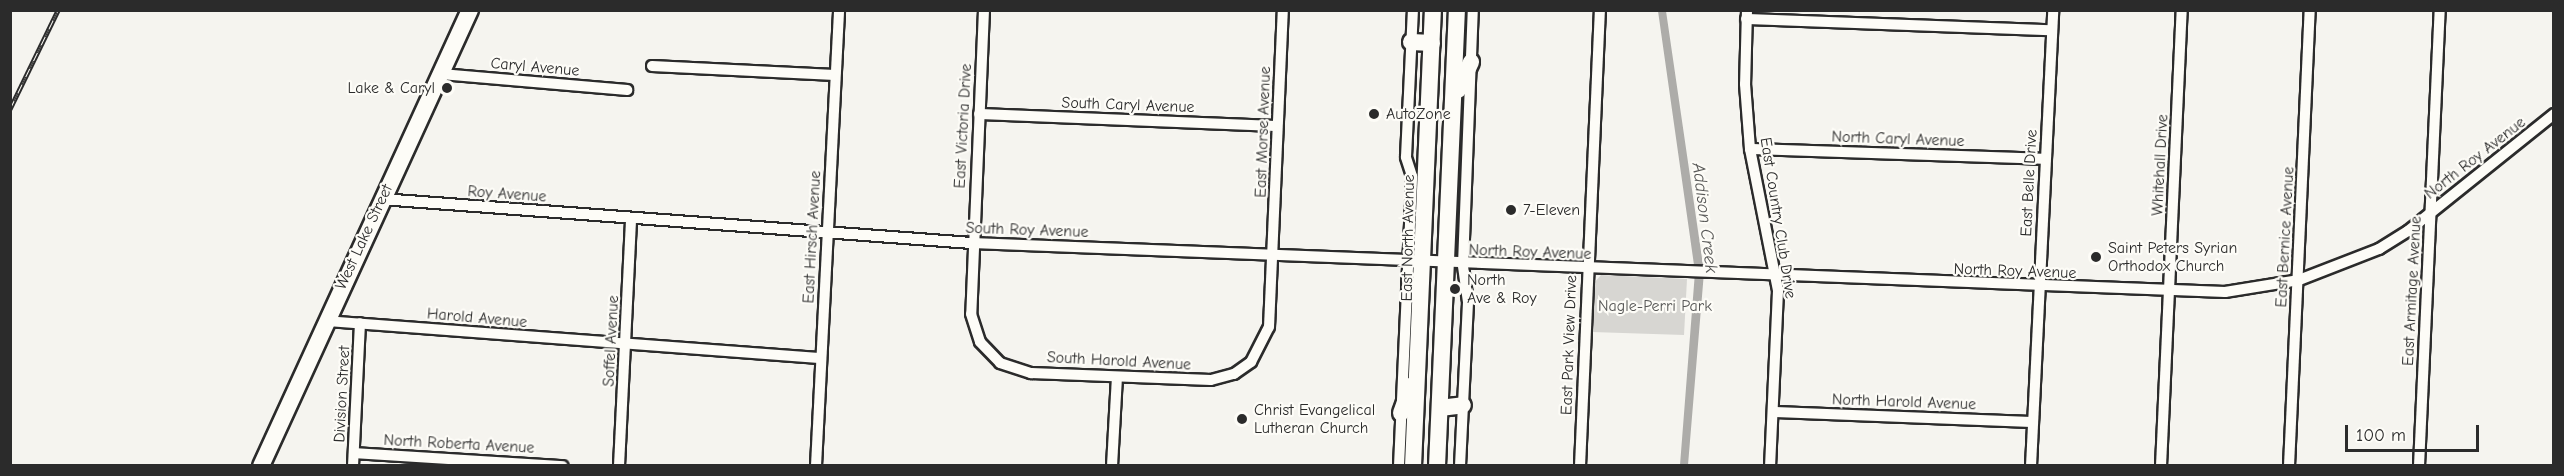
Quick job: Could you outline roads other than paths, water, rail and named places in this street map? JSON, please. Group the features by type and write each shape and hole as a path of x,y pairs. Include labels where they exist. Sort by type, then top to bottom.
{"main road":[{"name":"West Lake Street","path":"261,465 381,199 470,10"},
{"name":"East North Avenue","path":"1413,465 1418,362 1415,263 1433,10"},
{"path":"1437,465 1457,10"},
{"path":"1412,42 1432,43"},
{"path":"1452,108 1470,62"},
{"path":"1401,413 1418,362"},
{"path":"1440,408 1463,405"}],"street":[{"name":"East Hirsch Avenue","path":"816,465 838,10"},
{"name":"East Victoria Drive","path":"972,243 984,10"},
{"name":"East Morse Avenue","path":"1274,255 1283,10"},
{"name":"East North Avenue","path":"1399,465 1401,413 1415,263 1412,176 1406,156 1413,10"},
{"path":"1460,465 1468,302 1463,265 1473,10"},
{"name":"East Park View Drive","path":"1580,465 1599,10"},
{"name":"East Belle Drive","path":"2031,465 2053,10"},
{"name":"Whitehall Drive","path":"2161,465 2182,10"},
{"name":"East Bernice Avenue","path":"2289,465 2310,10"},
{"name":"East Armitage Avenue","path":"2419,465 2440,10"},
{"path":"1746,15 2052,30"},
{"name":"East Country Club Drive","path":"1746,15 1750,148 1776,277 1774,412 1770,465"},
{"path":"652,66 835,75"},
{"name":"Caryl Avenue","path":"441,74 627,90"},
{"name":"South Caryl Avenue","path":"979,114 1277,126"},
{"name":"North Roy Avenue","path":"1415,263 2040,287 2245,291 2299,280 2379,249 2431,212 2553,114"},
{"name":"North Caryl Avenue","path":"1750,148 2045,159"},
{"name":"Roy Avenue","path":"381,199 631,218"},
{"name":"South Roy Avenue","path":"631,218 972,243 1415,263"},
{"name":"Soffel Avenue","path":"619,465 631,218"},
{"name":"South Harold Avenue","path":"972,243 971,314 974,331 990,354 1000,363 1031,373 1117,377 1211,380 1244,369 1257,354 1267,334 1274,255"},
{"name":"Harold Avenue","path":"326,321 626,345"},
{"name":"Division Street","path":"353,465 360,323"},
{"path":"626,345 821,358"},
{"path":"1112,465 1117,377"},
{"name":"North Harold Avenue","path":"1774,412 2033,422"},
{"name":"North Roberta Avenue","path":"354,453 563,465"}],"railway":[{"path":"10,109 58,10"}],"place":[{"name":"Lake & Caryl","path":"447,88"},
{"name":"AutoZone","path":"1374,114"},
{"name":"7-Eleven","path":"1511,210"},
{"name":"Saint Peters Syrian Orthodox Church","path":"2096,257"},
{"name":"North Ave & Roy","path":"1455,289"},
{"name":"Christ Evangelical Lutheran Church","path":"1242,419"}],"water label":[{"name":"Addison Creek","path":"1704,218"}],"park label":[{"name":"Nagle-Perri Park","path":"1655,306"}]}
